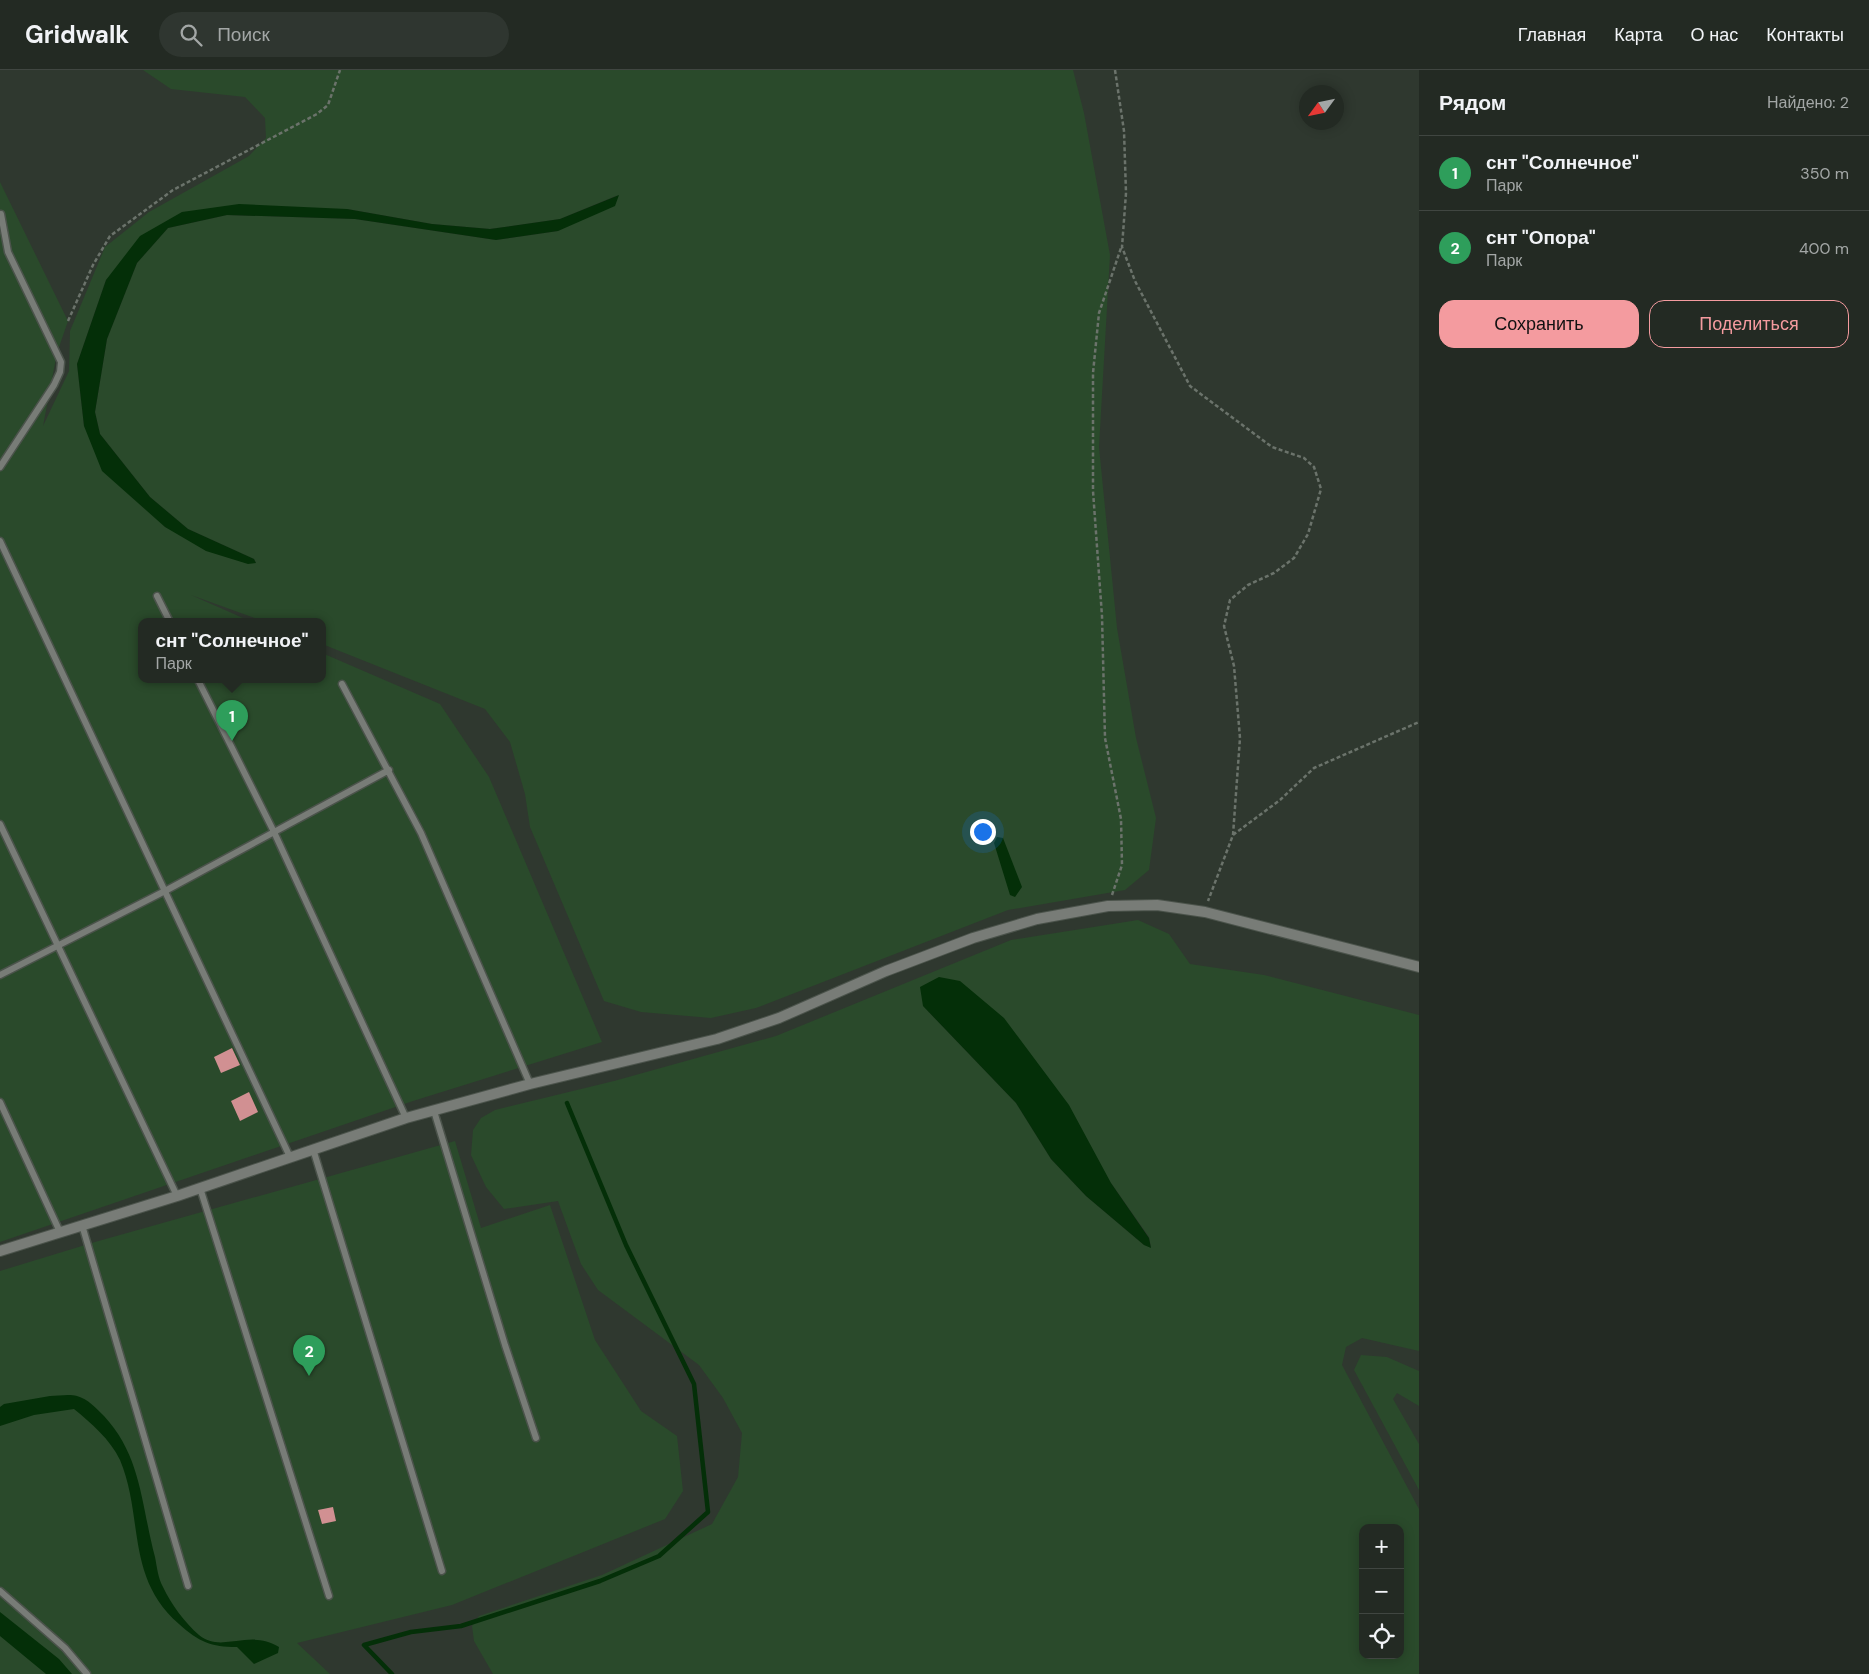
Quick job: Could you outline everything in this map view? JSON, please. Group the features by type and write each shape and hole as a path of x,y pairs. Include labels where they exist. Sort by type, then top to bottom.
{"street":[{"path":"0,1251 177,1196 406,1118 530,1084 717,1039 779,1018 886,971 973,938 1037,918 1108,906 1158,905 1204,912 1419,967"}],"lane":[{"path":"0,467 54,385 60,372 60,362 8,252 1,214"},
{"path":"0,541 290,1157"},
{"path":"157,596 168,618"},
{"path":"200,683 274,832 406,1118"},
{"path":"342,684 421,833 530,1084"},
{"path":"0,975 165,891 388,770"},
{"path":"0,824 177,1196"},
{"path":"0,1102 60,1232"},
{"path":"434,1111 505,1345 536,1438"},
{"path":"313,1149 442,1571"},
{"path":"200,1188 329,1596"},
{"path":"82,1225 188,1586"},
{"path":"0,1591 65,1648 87,1674"}],"path":[{"path":"68,321 93,264 110,236 173,190 318,114 328,105 340,70"},
{"path":"1108,906 1122,865 1121,819 1105,738 1102,616 1093,491 1093,373 1099,314 1122,247 1126,193 1124,131 1115,70"},
{"path":"1122,247 1134,281 1190,386 1272,447 1304,458 1314,466 1321,489 1308,534 1294,558 1274,573 1248,585 1230,600 1224,626 1234,666 1240,738 1233,835 1204,912"},
{"path":"1233,835 1280,800 1314,768 1419,722"}],"shaded area":[{"path":"143,70 1073,70 1084,113 1110,255 1099,447 1117,628 1136,738 1156,818 1149,870 1125,890 1008,910 756,1008 711,1018 641,1012 604,1001 530,827 525,794 510,742 485,709 326,646 326,618 255,618 191,595 243,618 138,618 138,683 326,683 326,655 440,704 489,777 602,1042 413,1101 0,1242 0,182 68,321 57,353 43,426 69,371 70,331 105,247 149,212 249,156 266,138 265,118 245,97 171,89","holes":["618,195 558,231 496,240 355,219 227,215 168,228 137,263 107,339 95,412 100,434 150,497 188,529 254,559 256,563 165,527 84,426 77,364 106,280 182,212 347,209 432,224 490,229 560,219"]},
{"path":"619,195 615,206 558,231 496,240 355,219 227,215 168,228 137,263 107,339 95,412 100,434 150,497 188,529 254,559 256,563 248,564 206,551 165,527 102,471 84,426 77,364 106,280 140,236 182,212 239,204 347,209 432,224 490,229 560,219"},
{"path":"997,837 1003,838 1022,887 1015,897 1010,895 994,843"},
{"path":"1138,920 1169,934 1190,964 1264,975 1419,1015 1419,1351 1362,1338 1346,1347 1342,1365 1419,1509 1419,1674 493,1674 474,1641 472,1626 479,1616 602,1575 712,1524 738,1477 742,1433 723,1398 699,1365 598,1290 581,1264 558,1201 504,1209 486,1187 471,1155 473,1130 481,1118 495,1110 614,1081 776,1036 1011,940","holes":["923,1006 1111,1183 1149,1237 1151,1247 1144,1245 1086,1196 1051,1159 1016,1103"]},
{"path":"939,977 960,981 1004,1018 1069,1105 1111,1183 1149,1238 1151,1248 1144,1245 1086,1196 1051,1159 1016,1103 923,1006 920,987"},
{"path":"455,1141 481,1228 550,1205 595,1340 641,1411 677,1436 683,1491 665,1519 452,1605 297,1643 330,1674 0,1674 0,1271 95,1242"},
{"path":"1361,1355 1387,1357 1419,1371 1419,1406 1397,1393 1393,1399 1419,1444 1419,1490 1354,1370"},
{"path":"74,1395 85,1399 104,1416 117,1432 126,1448 138,1482 160,1580 170,1600 189,1625 199,1635 208,1640 217,1642 257,1640 268,1642 279,1647 278,1653 254,1664 237,1647 220,1646 199,1639 179,1624 162,1606 150,1587 143,1566 132,1503 120,1460 106,1438 74,1409 34,1415 0,1426 0,1407 4,1404 50,1396"},
{"path":"0,1612 59,1659 72,1674 46,1674 0,1636"}],"building":[{"path":"232,1048 240,1065 221,1073 214,1057"},
{"path":"249,1092 258,1112 240,1121 231,1101"},
{"path":"333,1507 336,1521 322,1524 318,1510"}],"waterway":[{"path":"392,1674 364,1645 411,1632 461,1626 600,1581 659,1556 708,1512 694,1384 626,1245 567,1103"}],"place":[{"name":"снт \"Солнечное\"","path":"232,741"},
{"name":"снт \"Опора\"","path":"309,1376"}]}
